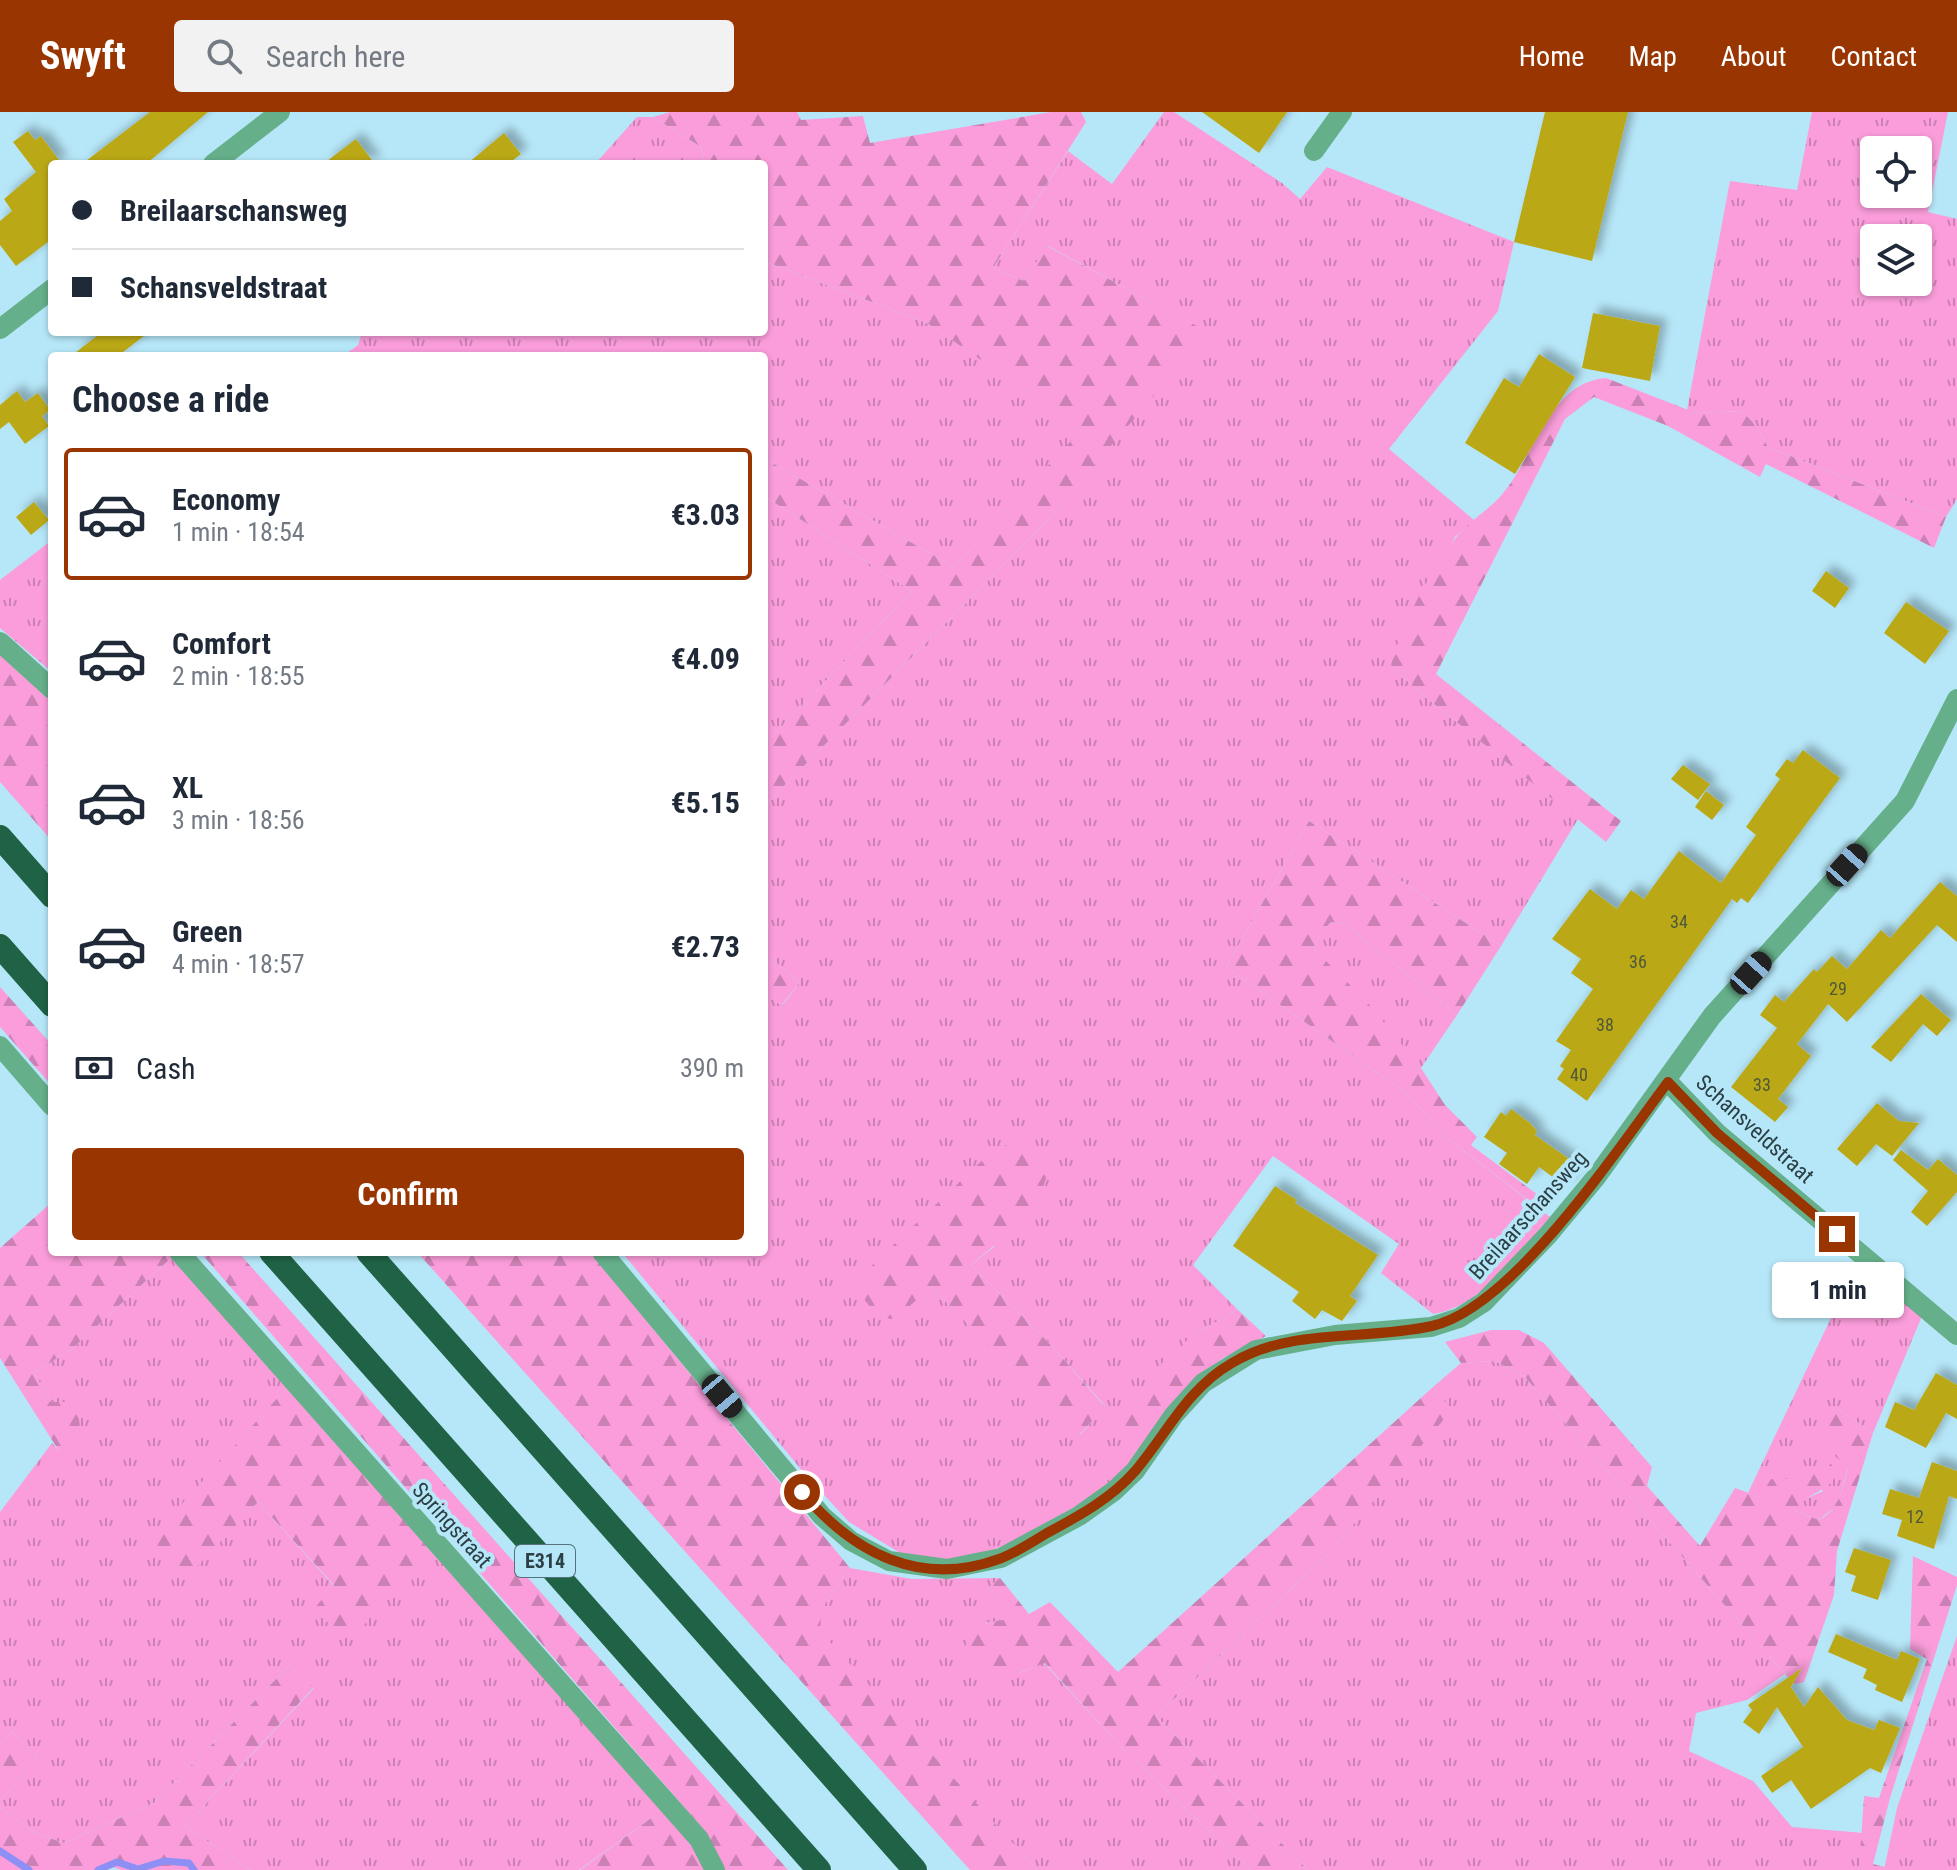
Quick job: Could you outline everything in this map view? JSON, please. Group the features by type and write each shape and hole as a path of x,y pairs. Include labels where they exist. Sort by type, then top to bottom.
{"highway":[{"path":"0,837 48,891"},
{"path":"0,946 48,1000"},
{"name":"E314","path":"275,1256 819,1870"},
{"path":"372,1256 915,1870"}],"street":[{"path":"218,160 280,112"},
{"path":"1314,151 1342,112"},
{"path":"0,329 48,292"},
{"path":"0,642 48,685"},
{"name":"Breilaarschansweg","path":"605,1256 822,1516 851,1541 889,1561 913,1566 947,1569 1001,1558 1079,1516 1114,1491 1135,1471 1174,1415 1203,1383 1256,1350 1335,1335 1431,1327 1459,1318 1484,1302 1548,1235 1668,1082 1712,1016 1905,801 1957,699"},
{"path":"0,1046 48,1101"},
{"name":"Schansveldstraat","path":"1668,1082 1717,1133 1957,1335"},
{"name":"Springstraat","path":"183,1256 699,1839 715,1870"}],"green space":[{"path":"670,112 797,112 801,120 863,116 870,143 1051,112 1081,112 1086,122 993,268 1024,281 1047,246 1208,332 1047,521 768,802 768,741 912,591 768,499 768,460 954,567 1082,429 927,323 768,263 768,160 704,160 701,147 653,117"},
{"path":"1164,112 1174,112 1282,183 1300,199 1327,167 1514,242 1498,311 1389,449 1474,520 1455,537 1391,665 1418,691 1578,819 1501,946 1309,821 1226,967 1406,1093 1447,1138 1550,1217 1513,1261 1484,1289 1468,1301 1433,1314 1381,1273 1399,1244 1273,1156 1193,1265 1238,1310 1194,1334 1141,1453 1093,1497 1006,1545 952,1560 905,1556 849,1522 804,1473 625,1256 768,1256 768,995 782,1006 800,982 768,956 768,802 1047,521 1207,332 1048,246 1024,281 993,268 1068,151 1112,184","holes":["995,1246 971,1265 1053,1347 1105,1406 1080,1435 931,1287 862,1275 879,1260"]},
{"path":"1812,112 1948,112 1932,192 1932,136 1860,136 1860,208 1929,208 1928,212 1957,219 1957,499 1946,517 1768,447 1758,428 1742,411 1696,413 1687,410 1730,181 1797,190"},
{"path":"637,117 653,117 701,147 704,160 599,160"},
{"path":"768,263 927,323 1083,429 954,567 768,460 768,352 348,352 358,345 361,336 768,336"},
{"path":"1606,378 1696,413 1742,411 1758,428 1768,447 1946,517 1934,548 1766,464 1760,477 1668,426 1594,397 1565,419 1436,674 1621,821 1606,842 1418,691 1391,665 1417,599 1455,539 1504,492 1557,406 1587,382"},
{"path":"768,499 912,591 768,741"},
{"path":"48,543 48,669 0,628 0,580"},
{"path":"0,652 48,695 48,836 0,782"},
{"path":"1309,821 1501,946 1457,1015 1345,924 1331,922 1319,935 1314,949 1367,1002 1421,1068 1445,1105 1477,1137 1471,1145 1549,1203 1543,1211 1447,1138 1406,1093 1226,967"},
{"path":"1331,922 1345,924 1457,1015 1421,1068 1314,949 1319,935"},
{"path":"768,956 800,982 781,1006 768,995"},
{"path":"0,987 48,1041 48,1081 0,1027"},
{"path":"1009,1144 1035,1155 1048,1169 1044,1185 1038,1199 1019,1223 971,1265 1053,1347 1105,1407 1079,1435 931,1287 895,1319 879,1318 859,1293 862,1275 992,1151"},
{"path":"48,1206 48,1256 172,1257 73,1348 34,1373 51,1402 69,1402 78,1412 80,1428 59,1451 0,1358 0,1248"},
{"path":"203,1256 242,1256 788,1870 725,1870 705,1831"},
{"path":"421,1256 593,1256 850,1568 822,1608 820,1631 1037,1870 970,1870"},
{"path":"172,1257 289,1385 146,1545 185,1578 258,1502 334,1586 429,1549 668,1816 654,1816 579,1870 250,1870 185,1826 314,1688 289,1666 154,1803 64,1843 35,1833 0,1808 0,1801 37,1757 12,1731 0,1745 0,1512 52,1443 59,1451 51,1402 34,1373 73,1348"},
{"path":"1858,1261 1922,1316 1873,1433 1835,1407 1831,1448 1848,1467 1838,1504 1819,1520 1796,1511 1801,1501 1823,1491 1803,1475 1760,1497 1748,1493"},
{"path":"1238,1310 1266,1336 1220,1360 1141,1453 1123,1427 1162,1363 1194,1334"},
{"path":"1491,1330 1519,1330 1544,1343 1652,1467 1647,1486 1700,1546 1735,1488 1760,1497 1771,1479 1791,1478 1830,1463 1838,1472 1834,1479 1806,1499 1796,1511 1819,1520 1836,1504 1848,1468 1819,1441 1835,1407 1873,1433 1837,1551 1834,1595 1804,1682 1795,1684 1785,1674 1524,1376 1495,1361 1461,1363 1445,1342"},
{"path":"1495,1361 1524,1376 1785,1674 1747,1700 1696,1713 1689,1751 1753,1781 1792,1827 1864,1833 1859,1870 1308,1870 1156,1716 1328,1554 1451,1410 1433,1387 1461,1363"},
{"path":"289,1385 429,1549 350,1641 313,1610 334,1585 258,1502 185,1579 145,1545"},
{"path":"1433,1387 1452,1410 1328,1554 1156,1716 1308,1870 1250,1870 1120,1746 1045,1663 1002,1679 983,1670 962,1653 981,1626 1013,1618 988,1588 1000,1578 1029,1614 1050,1602 1118,1672"},
{"path":"1913,1556 1957,1577 1957,1585 1890,1798 1873,1864 1885,1867 1884,1870 1859,1870 1864,1796 1879,1798 1927,1659 1910,1649"},
{"path":"850,1568 912,1579 1000,1578 988,1588 1014,1619 986,1623 1019,1673 1044,1663 1120,1746 1250,1870 1037,1870 819,1631 822,1608"},
{"path":"1957,1636 1957,1870 1884,1870 1897,1808"},
{"path":"289,1666 314,1687 185,1826 250,1870 121,1870 110,1866 103,1870 0,1870 0,1808 35,1833 64,1843 154,1803"},
{"path":"12,1731 37,1757 0,1801 0,1745"},
{"path":"654,1816 668,1816 699,1855 705,1870 580,1870"}],"building":[{"path":"150,112 208,112 151,160 87,160"},
{"path":"1202,112 1287,112 1259,153"},
{"path":"1545,112 1628,112 1592,261 1514,242"},
{"path":"28,131 35,140 41,136 59,160 48,160 48,242 16,266 0,245 0,221 12,211 4,199 36,172 13,142"},
{"path":"504,133 521,154 513,160 472,160"},
{"path":"356,139 372,160 328,160"},
{"path":"1593,313 1660,326 1650,381 1582,368"},
{"path":"97,336 144,336 123,352 76,352"},
{"path":"1539,354 1575,377 1515,474 1465,443 1504,378 1519,387"},
{"path":"17,391 25,402 38,393 48,407 48,412 42,416 48,427 25,444 9,422 0,429 0,405"},
{"path":"34,502 48,521 31,535 16,517"},
{"path":"1826,571 1849,588 1835,608 1812,591"},
{"path":"1906,602 1949,631 1925,664 1884,633"},
{"path":"1803,750 1840,778 1748,903 1741,898 1737,903 1732,899 1587,1101 1557,1079 1564,1069 1560,1066 1571,1050 1556,1041 1593,989 1571,973 1581,959 1552,939 1590,889 1617,909 1631,890 1644,899 1679,851 1721,883 1756,835 1746,827 1780,779 1775,775 1787,759 1793,763"},
{"path":"1683,765 1710,784 1698,800 1671,779"},
{"path":"1706,791 1724,805 1712,820 1695,807"},
{"path":"1940,882 1957,896 1957,942 1937,925 1847,1022 1828,1004 1797,1044 1811,1056 1778,1099 1788,1107 1775,1122 1731,1087 1777,1028 1760,1015 1775,995 1784,1002 1814,969 1817,972 1832,956 1847,969 1881,930 1890,938"},
{"path":"1921,994 1951,1020 1937,1036 1923,1024 1891,1062 1871,1047"},
{"path":"1877,1103 1899,1121 1919,1123 1892,1156 1876,1144 1857,1166 1837,1149"},
{"path":"1511,1109 1530,1123 1537,1131 1535,1135 1579,1166 1565,1186 1539,1167 1527,1184 1499,1164 1507,1153 1484,1137 1501,1112 1506,1116"},
{"path":"1901,1150 1928,1170 1938,1159 1957,1175 1957,1192 1927,1226 1911,1212 1928,1191 1893,1160"},
{"path":"1275,1186 1297,1200 1295,1203 1378,1255 1350,1296 1357,1301 1342,1321 1322,1310 1315,1319 1292,1301 1299,1292 1233,1246"},
{"path":"1936,1373 1957,1385 1957,1419 1946,1413 1926,1448 1885,1427 1895,1402 1914,1410"},
{"path":"1932,1462 1957,1471 1957,1499 1949,1496 1934,1549 1897,1536 1902,1520 1882,1514 1890,1489 1919,1498"},
{"path":"1854,1548 1891,1560 1878,1600 1851,1591 1856,1576 1845,1572"},
{"path":"1836,1634 1897,1660 1901,1651 1920,1659 1902,1702 1875,1690 1877,1685 1863,1678 1867,1669 1828,1652"},
{"path":"1802,1668 1791,1687 1804,1707 1818,1687 1847,1720 1874,1730 1879,1720 1900,1728 1881,1773 1870,1768 1811,1809 1791,1780 1772,1793 1761,1776 1803,1747 1777,1707 1759,1734 1743,1722 1752,1710 1748,1705"}],"waterway":[{"path":"0,1851 29,1870"},
{"path":"98,1870 117,1862 138,1869 164,1861 189,1863 194,1870"}],"route":[{"path":"802,1492 822,1516 851,1541 889,1561 947,1569 1001,1558 1079,1516 1114,1491 1135,1471 1174,1415 1203,1383 1229,1364 1256,1350 1288,1342 1431,1327 1459,1318 1484,1302 1548,1235 1668,1082 1717,1133 1837,1234"}]}
